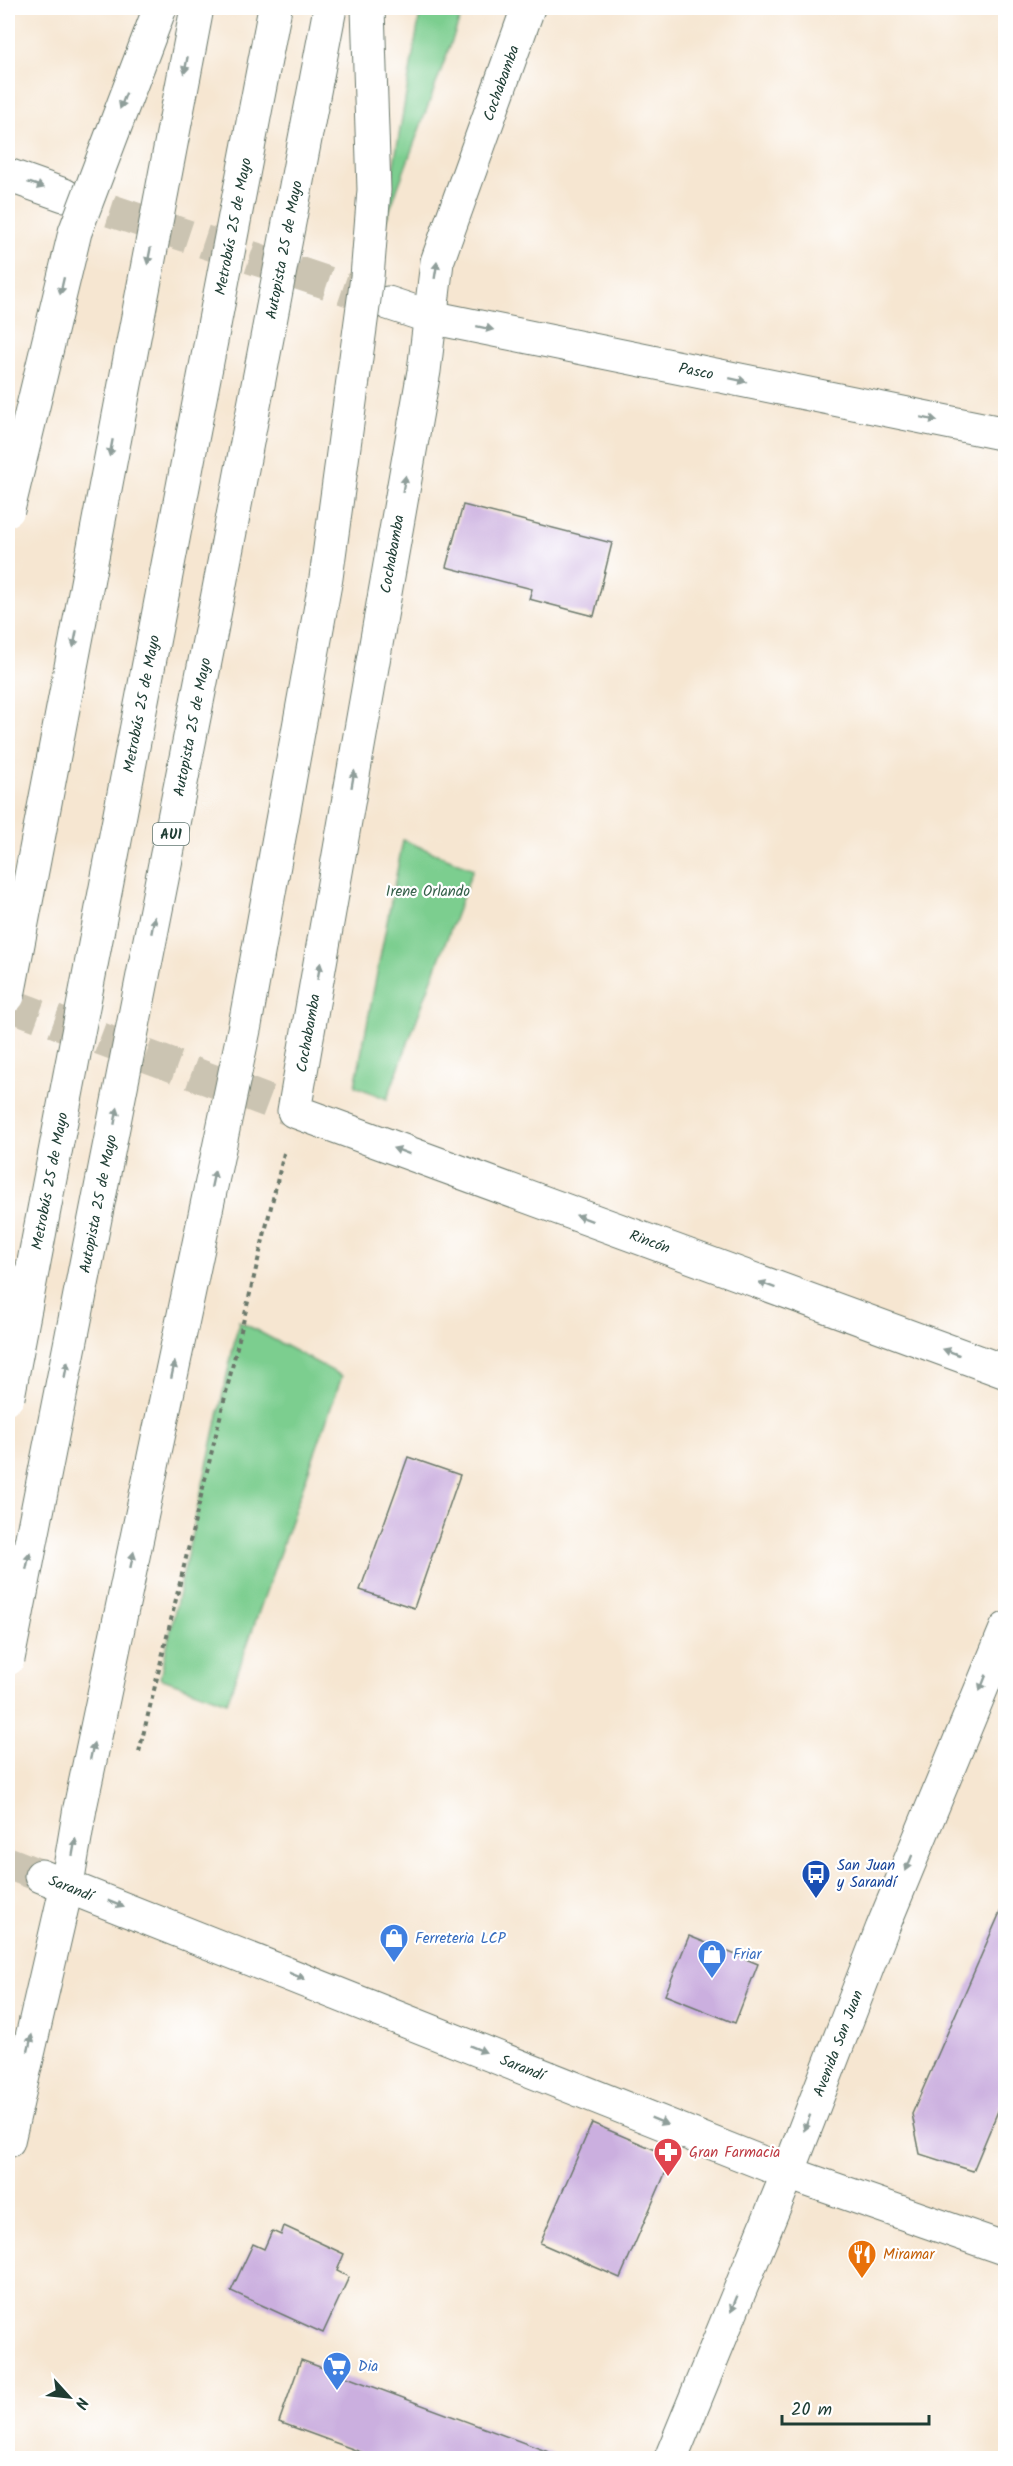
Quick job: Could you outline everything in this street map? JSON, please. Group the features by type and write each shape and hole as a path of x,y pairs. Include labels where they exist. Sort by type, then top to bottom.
{"main road":[{"path":"8,510 75,232 160,8"},
{"path":"8,996 197,8"},
{"name":"Metrobús 25 de Mayo","path":"8,1397 275,8"},
{"name":"Autopista 25 de Mayo","path":"8,1659 211,631 330,8"},
{"path":"8,2141 54,1880 80,1808 245,1025 326,578 366,277 374,190 368,8"},
{"name":"Cochabamba","path":"294,1112 424,371 437,262 528,8"},
{"path":"8,176 64,195"},
{"name":"Pasco","path":"388,303 430,317 1005,434"},
{"name":"Rincón","path":"294,1112 1005,1372"},
{"name":"Avenida San Juan","path":"671,2458 788,2173 882,1929 1005,1629"},
{"name":"Sarandí","path":"54,1880 788,2173 1005,2249"}],"path":[{"path":"137,1760 294,1112"}],"green space":[{"path":"421,8 464,8 383,228"},
{"name":"Irene Orlando","path":"403,840 473,869 387,1099 355,1086"},
{"path":"239,1321 342,1376 227,1702 160,1678"}],"building":[{"path":"463,505 612,543 594,616 529,599 532,589 446,567"},
{"path":"408,1457 460,1475 414,1608 360,1590"},
{"path":"1005,1901 1005,2094 973,2171 920,2154 912,2114"},
{"name":"Friar","path":"689,1936 758,1964 735,2023 665,1995"},
{"path":"592,2123 658,2151 667,2169 620,2278 540,2243"},
{"path":"284,2226 344,2254 337,2271 349,2277 323,2333 231,2291 253,2244 264,2249 272,2231 281,2235"},
{"name":"Dia","path":"301,2360 554,2454 554,2458 377,2458 279,2422"}],"tunnel":[{"path":"64,195 388,303"},
{"path":"8,1004 294,1111"},
{"path":"8,1863 41,1876"}],"place":[{"name":"San Juan y Sarandí","path":"816,1900"},
{"name":"Ferreteria LCP","path":"394,1964"},
{"name":"Friar","path":"712,1980"},
{"name":"Gran Farmacia","path":"668,2178"},
{"name":"Miramar","path":"862,2280"},
{"name":"Dia","path":"337,2392"}]}
